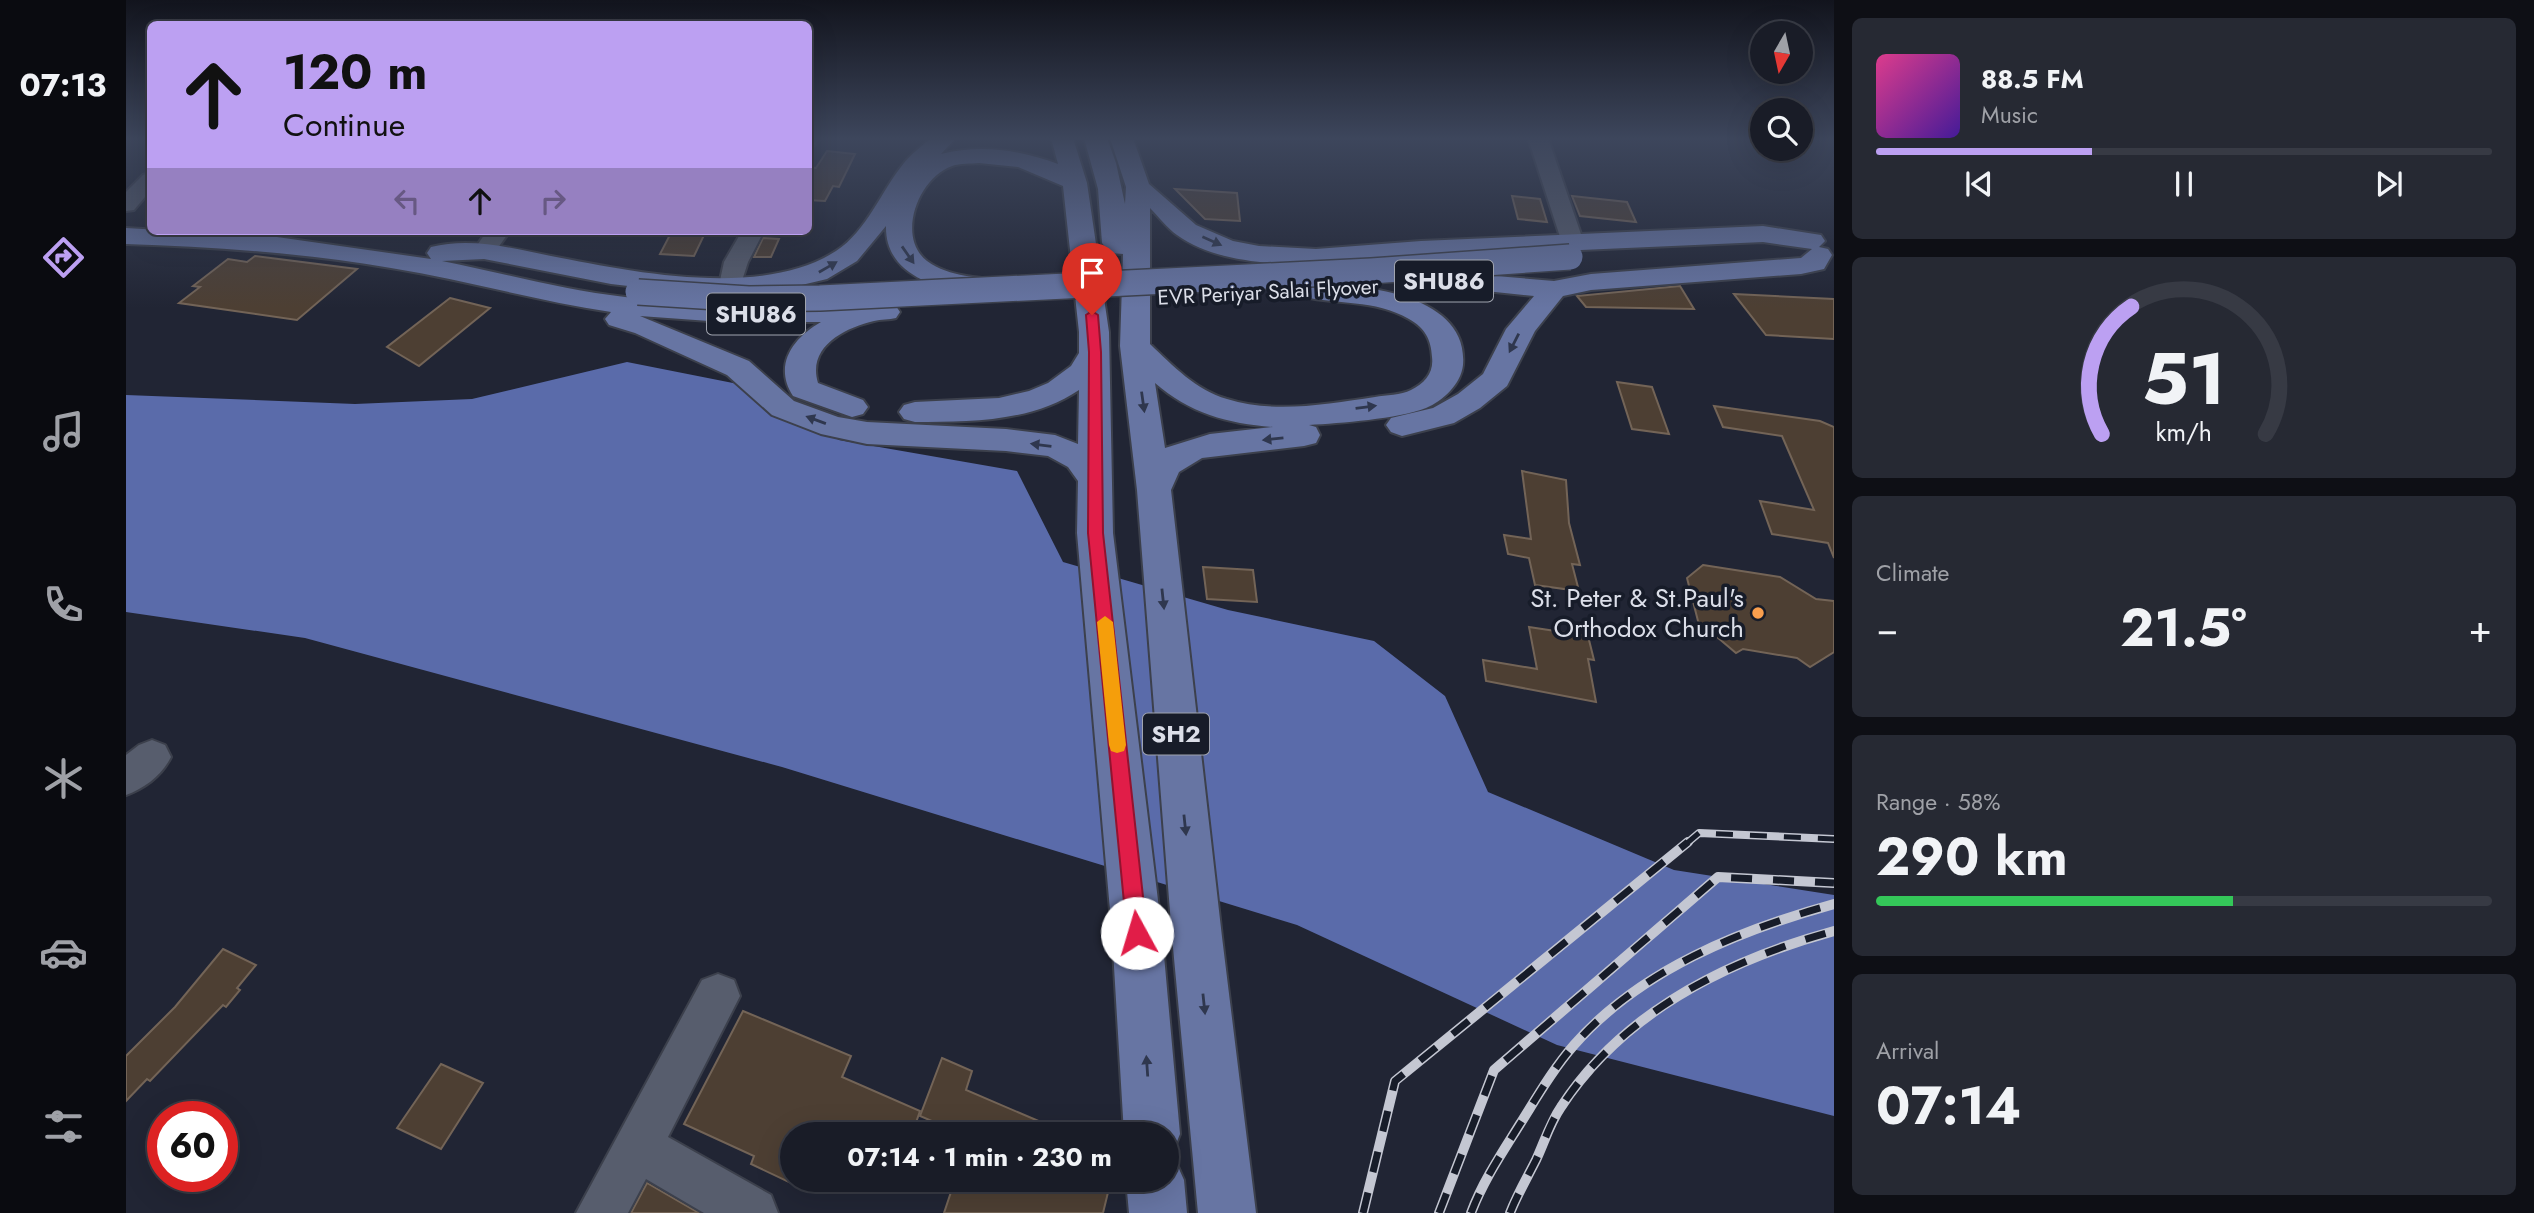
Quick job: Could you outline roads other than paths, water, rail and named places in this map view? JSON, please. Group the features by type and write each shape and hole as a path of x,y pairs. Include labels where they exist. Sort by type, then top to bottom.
{"main road":[{"path":"481,254 611,276 689,285 731,285 782,274 817,273 848,255 866,237 894,195"},
{"path":"911,195 899,214 897,237 909,261 925,272 950,281 1012,289"},
{"name":"SH2","path":"1070,195 1087,265 1095,352 1095,533 1137,933 1151,1122"},
{"path":"1110,195 1115,243 1137,261"},
{"name":"SH2","path":"1138,195 1135,346 1155,510 1227,1213"},
{"path":"1148,195 1186,230 1225,247 1259,254 1316,257 1421,249 1763,234 1825,247 1814,263 1801,266 1591,282 1554,289 1467,282 1443,271 1421,249"},
{"path":"126,225 147,226"},
{"path":"782,274 813,253 837,231"},
{"name":"SHU86","path":"278,235 433,260"},
{"name":"SHU86","path":"126,236 267,242 433,260"},
{"name":"EVR Periyar Salai Flyover","path":"433,260 481,254 562,280 638,292 749,299 1012,289 1825,247"},
{"name":"EVR Periyar Salai Flyover","path":"481,254 550,295 640,307 745,314 886,312 1310,290 1780,250"},
{"path":"433,260 439,277 645,327 738,368 783,408 832,426 867,433 1006,440 1055,446 1080,459 1095,480"},
{"path":"1155,510 1167,463 1187,451 1211,445 1410,425 1443,416 1469,401 1496,379 1521,329 1554,289"},
{"path":"1135,346 1166,377 1193,397 1224,409 1261,415 1298,416 1414,401 1430,394 1447,376 1449,357 1442,334 1432,320 1407,306 1384,300 1310,290"},
{"path":"886,312 835,324 816,340 802,355 799,369 804,389 857,409 964,412 1012,406 1061,388 1079,376 1095,352"},
{"path":"1156,1192 1158,1213"}],"street":[{"path":"1557,195 1573,243"},
{"path":"731,285 736,261 751,235"},
{"path":"601,1213 718,996"},
{"path":"637,1147 753,1213"}],"water":[{"path":"627,362 738,384 839,440 1017,471 1063,562 1228,610 1374,641 1445,696 1488,792 1674,870 1834,895 1834,1116 1557,1045 1297,925 782,767 305,638 126,612 126,395 355,404 472,399"}],"railway":[{"path":"1686,844 1699,833 1834,839"},
{"path":"1363,1213 1395,1081 1688,842"},
{"path":"1439,1213 1494,1070 1718,877 1834,883"},
{"path":"1471,1213 1493,1167 1546,1083 1574,1045 1600,1018 1660,974 1694,956 1763,926 1834,904"},
{"path":"1510,1213 1557,1113 1586,1073 1615,1044 1647,1017 1717,974 1755,957 1834,931"}],"place":[{"name":"St. Peter & St.Paul's Orthodox Church","path":"1758,613"}]}
